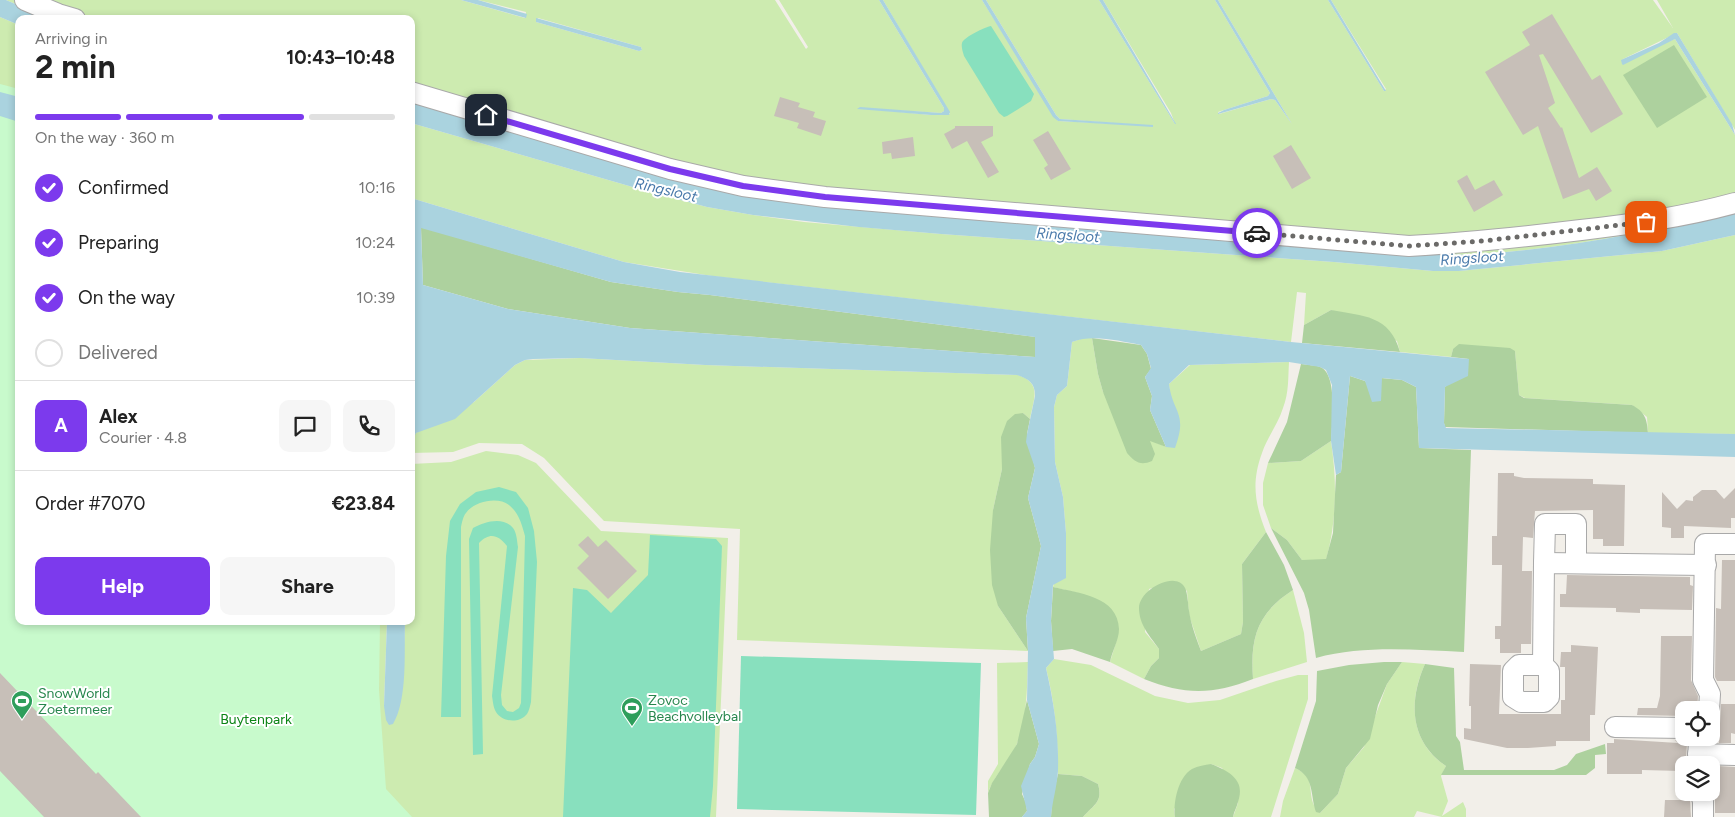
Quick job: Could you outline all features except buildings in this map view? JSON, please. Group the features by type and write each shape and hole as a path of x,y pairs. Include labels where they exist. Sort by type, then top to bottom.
{"street":[{"path":"25,0 61,15"},
{"path":"415,93 670,169 743,186 825,197 1409,246 1483,241 1629,224 1696,214 1735,203"},
{"path":"1543,665 1545,524 1576,524 1576,562"},
{"path":"1710,701 1710,694 1703,680 1705,544 1735,544"},
{"path":"1544,563 1706,565"},
{"path":"1616,727 1675,728"},
{"path":"1698,752 1735,755"},
{"path":"1703,801 1703,817"}],"green space":[{"path":"6,0 461,0 525,18 526,12 478,0 775,0 806,49 808,47 779,0 879,0 944,108 944,111 941,113 858,108 931,115 950,114 883,0 982,0 1058,121 1153,126 1060,119 986,0 1099,0 1175,124 1171,113 1103,0 1215,0 1270,93 1268,96 1218,112 1219,114 1271,99 1275,100 1292,124 1218,0 1328,0 1384,91 1386,89 1331,0 1653,0 1673,28 1657,0 1735,0 1735,130 1677,33 1621,60 1675,39 1735,135 1735,212 1673,226 1546,248 1447,255 1387,253 762,198 415,103 415,15 41,15","holes":["538,18 641,47 642,50 639,51 536,22"]},
{"path":"0,17 15,23 15,96 0,92"},
{"path":"991,26 1034,94 1031,101 1004,117 999,113 964,56 962,48 962,43 967,38"},
{"path":"1674,45 1707,97 1657,128 1623,75"},
{"name":"Buytenpark","path":"0,84 15,88 15,625 380,625 379,690 386,789 412,817 0,817"},
{"path":"415,124 707,207 804,222 941,234 1334,262 1433,271 1459,271 1662,251 1735,235 1735,434 1648,433 1647,417 1632,405 1525,398 1519,395 1515,351 1453,349 1451,357 1400,352 1397,341 1331,310 1304,325 1306,293 1297,292 1291,342 712,276 624,262 415,199"},
{"path":"421,227 611,282 1036,337 1035,357 630,328 508,309 423,285"},
{"path":"1331,310 1374,319 1390,331 1400,352 1302,343 1304,325"},
{"path":"1083,338 1092,338 1103,392 1150,440 1166,447 1170,395 1169,384 1190,365 1289,362 1285,402 1264,447 1256,474 1257,503 1266,532 1242,564 1243,622 1241,634 1201,651 1189,615 1187,591 1175,581 1149,589 1145,632 1159,649 1159,658 1151,666 1144,679 1110,662 1117,639 1078,593 1053,587 1066,533 1063,497 1055,462 1054,407 1057,395 1067,386 1072,342"},
{"path":"1092,338 1141,345 1147,354 1151,369 1145,377 1152,396 1150,410 1166,447 1150,441 1155,454 1152,461 1138,462 1127,453 1103,392"},
{"path":"1459,344 1510,348 1515,351 1519,395 1524,398 1632,405 1640,410 1644,416 1648,433 1445,427 1445,387 1469,359 1451,357 1453,349"},
{"path":"580,358 705,365 1018,375 1026,378 1031,382 1035,392 1030,419 1023,413 1002,457 1002,469 993,510 998,606 1028,651 737,640 740,529 604,521 544,458 522,444 479,443 453,452 415,453 416,433 474,402 515,365 525,360"},
{"path":"1301,364 1313,365 1326,371 1332,389 1333,400 1331,441 1301,461 1268,463 1287,422"},
{"path":"1350,376 1365,381 1381,400 1381,378 1402,380 1416,387 1419,448 1471,450 1464,652 1371,650 1352,651 1316,658 1309,610 1304,593 1271,528 1287,540 1302,560 1326,559 1333,533 1336,475 1341,472"},
{"path":"1023,413 1030,419 1027,434 1035,468 1028,498 1041,546 1026,618 1028,651 998,606 992,585 990,550 993,510 1002,469 1001,437 1007,421 1015,414"},
{"path":"0,416 15,578 15,625 387,625 384,706 402,691 405,625 415,625 415,464 451,462 486,451 518,455 536,463 601,531 728,538 716,817 401,817 0,675"},
{"path":"1331,441 1335,501 1330,545 1326,560 1302,560 1287,540 1271,528 1263,505 1263,483 1268,463 1301,461"},
{"path":"499,487 516,492 528,508 534,531 537,562 531,702 529,710 524,717 511,721 502,718 496,712 494,706 492,696 507,546 497,537 490,536 479,543 483,754 473,755 469,539 473,528 493,521 509,524 516,535 518,547 501,695 502,705 507,711 513,712 519,708 521,703 525,536 518,515 504,502 493,500 475,505 464,516 461,527 461,717 441,717 446,556 450,521 460,504 476,492"},
{"path":"1266,532 1284,565 1293,590 1271,608 1258,628 1253,651 1253,679 1225,688 1198,691 1172,688 1144,679 1151,666 1159,658 1159,649 1146,630 1139,614 1140,602 1144,596 1149,590 1163,582 1177,581 1182,584 1186,590 1191,621 1201,651 1241,634 1243,622 1242,564"},
{"path":"650,535 716,539 722,546 713,786 710,817 563,817 573,588 587,590 611,613 648,575"},
{"path":"1053,587 1085,594 1112,609 1117,618 1119,629 1110,662 1072,649 1053,651 1051,621"},
{"path":"1293,590 1304,633 1307,662 1253,679 1253,651 1258,628 1271,608"},
{"path":"741,656 981,663 976,815 737,809"},
{"path":"1054,659 1091,665 1155,696 1188,703 1220,700 1276,681 1298,675 1308,675 1308,699 1271,817 1233,817 1238,803 1222,768 1211,764 1174,809 1175,817 1083,817 1098,799 1098,784 1082,776 1058,774 1055,721 1046,668"},
{"path":"1028,662 1026,705 1020,737 988,793 988,781 998,764 997,663"},
{"path":"1402,662 1425,664 1416,692 1416,720 1419,733 1425,745 1446,766 1441,776 1448,801 1442,816 1463,802 1466,809 1466,817 1442,817 1417,811 1414,817 1280,817 1283,801 1295,768 1306,775 1310,783 1313,803 1320,813 1338,794 1346,768 1364,747 1387,684"},
{"path":"1402,662 1387,684 1378,705 1370,739 1346,768 1338,794 1320,813 1316,812 1309,781 1306,776 1295,768 1316,701 1317,671 1349,665"},
{"path":"1425,664 1454,668 1456,736 1460,742 1464,770 1554,770 1567,765 1576,754 1605,744 1606,754 1595,755 1595,768 1586,775 1441,775 1446,766 1425,745 1419,733 1416,720 1416,693"},
{"path":"1027,700 1039,744 1035,757 1030,764 1022,794 1027,811 1022,817 989,817 988,793 992,783 1017,744"},
{"path":"1211,764 1230,773 1238,782 1240,794 1233,817 1175,817 1176,798 1183,778 1192,769"},
{"path":"1058,774 1082,776 1098,784 1098,799 1083,817 1051,817 1052,800"}],"water":[{"path":"0,0 6,0 41,15 15,15 15,23 0,17"},
{"path":"461,0 478,0 527,14 526,18"},
{"path":"879,0 883,0 950,112 949,115 857,109 860,107 941,113 944,111 944,108"},
{"path":"982,0 986,0 1060,119 1153,125 1153,127 1058,121 1053,117"},
{"path":"1099,0 1103,0 1176,124 1175,124"},
{"path":"1215,0 1218,0 1292,124 1275,100 1271,99 1218,114 1224,110 1268,96 1270,93"},
{"path":"1328,0 1331,0 1386,91 1384,91"},
{"path":"536,18 641,47 642,50 639,51 536,22"},
{"path":"1677,33 1732,124 1735,135 1675,39 1622,64 1621,60 1659,43"},
{"path":"0,92 15,96 15,121 0,116"},
{"name":"Ringsloot","path":"415,103 677,181 1387,253 1470,255 1546,248 1673,226 1735,212 1735,235 1662,251 1459,271 1433,271 859,227 753,215 707,207 415,124"},
{"path":"415,199 624,262 680,272 1291,342 1469,359 1468,376 1445,387 1444,423 1446,428 1735,434 1735,457 1419,448 1416,387 1402,380 1382,378 1381,401 1372,402 1365,381 1350,376 1341,472 1336,475 1331,441 1332,385 1326,370 1320,367 1289,362 1189,365 1169,384 1180,420 1180,427 1175,448 1166,447 1150,410 1152,396 1145,377 1151,368 1147,354 1141,345 1097,338 1072,342 1067,386 1057,395 1054,407 1055,462 1063,497 1066,533 1066,578 1053,585 1051,621 1054,659 1046,668 1057,732 1057,777 1051,817 1022,817 1027,811 1021,786 1039,744 1027,700 1028,651 1026,618 1041,546 1028,498 1035,468 1026,442 1035,396 1034,388 1025,378 1017,375 705,365 580,358 533,359 525,360 515,365 455,419 416,433 415,435","holes":["421,228 611,282 1035,337 1035,357 630,328 508,309 423,285"]},
{"path":"387,625 405,625 403,688 398,714 393,724 389,725 386,720 384,706"}],"way so far":[{"path":"1257,233 1409,246 1483,241 1646,222"}],"place":[{"name":"SnowWorld Zoetermeer","path":"22,720"},
{"name":"Zovoc Beachvolleybal","path":"632,727"}],"route":[{"path":"486,115 670,169 743,186 825,197 1257,233"}]}
